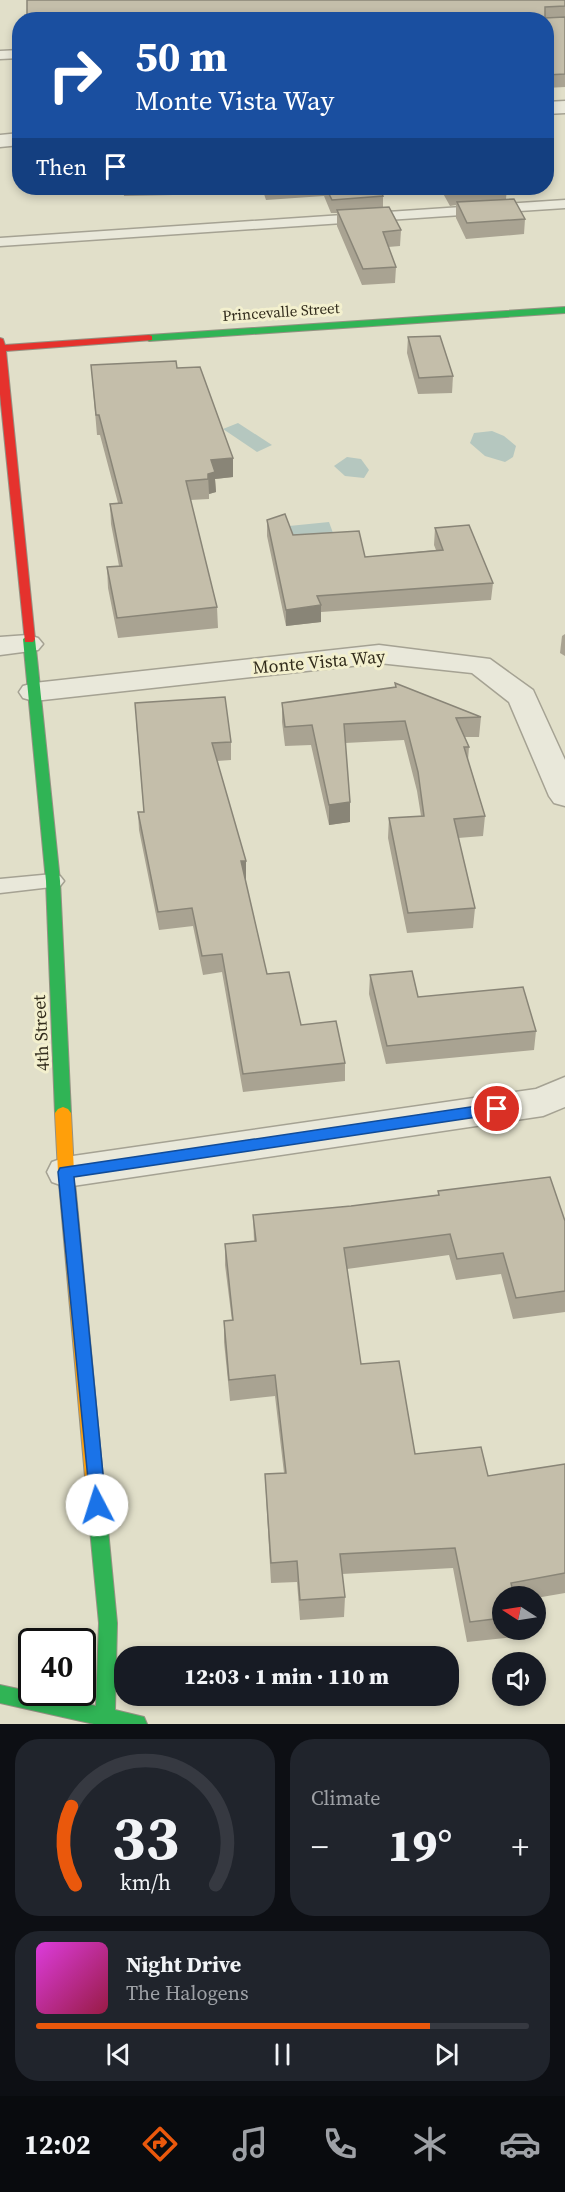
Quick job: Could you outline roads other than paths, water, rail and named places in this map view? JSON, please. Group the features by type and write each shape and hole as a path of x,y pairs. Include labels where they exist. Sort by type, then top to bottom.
{"street":[{"name":"Princevalle Street","path":"0,348 565,310"},
{"name":"4th Street","path":"0,341 14,645 34,692 52,881 66,1172 108,1623 106,1721"},
{"name":"Monte Vista Way","path":"34,692 380,654 480,665 522,697 565,796"},
{"path":"66,1172 543,1102 565,1091"},
{"path":"0,1694 106,1721 137,1724"}],"lane":[{"path":"0,242 565,204"},
{"path":"0,886 52,881"}]}
